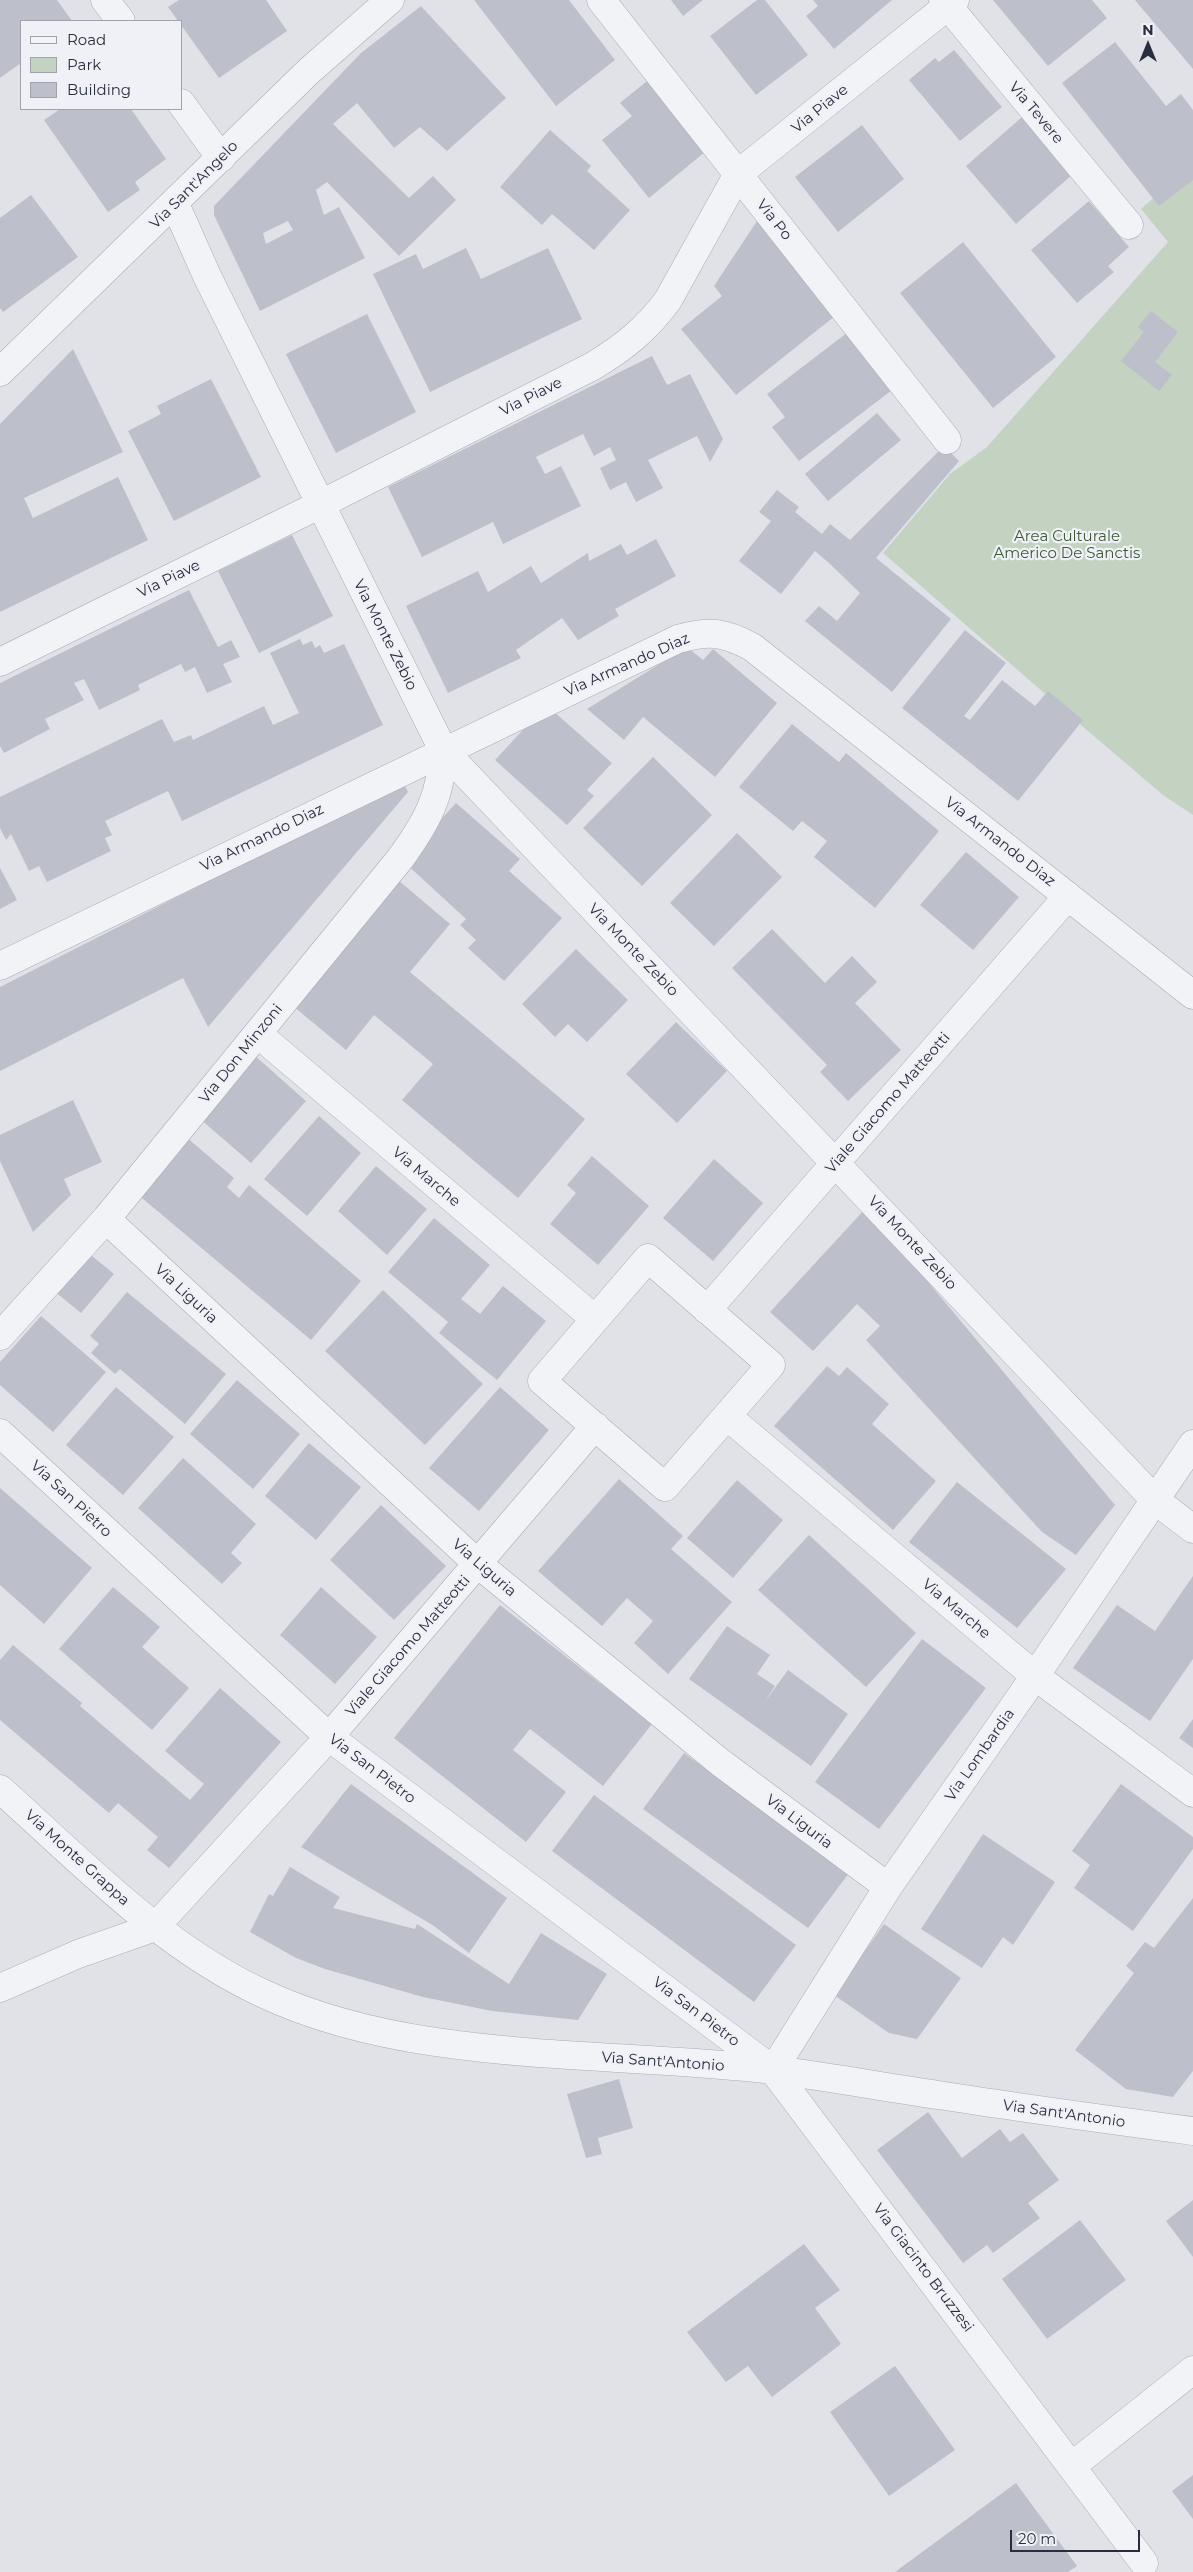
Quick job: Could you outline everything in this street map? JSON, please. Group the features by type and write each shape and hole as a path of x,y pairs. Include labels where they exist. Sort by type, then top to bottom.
{"street":[{"path":"105,0 119,20"},
{"name":"Via Sant'Angelo","path":"0,372 175,204 309,71 390,0"},
{"name":"Via Po","path":"601,0 947,440"},
{"name":"Via Piave","path":"0,662 319,505 593,366 630,342 657,316 668,300 738,174 948,2"},
{"name":"Via Tevere","path":"948,2 1129,225"},
{"path":"182,105 221,158"},
{"name":"Via Monte Zebio","path":"175,204 207,276 319,505 443,750 1155,1500 1193,1529"},
{"name":"Via Armando Diaz","path":"0,966 443,750 678,639 706,632 732,637 752,647 1193,994"},
{"name":"Via Don Minzoni","path":"0,1336 106,1219 400,859 421,829 435,802 440,784 443,750"},
{"name":"Viale Giacomo Matteotti","path":"707,1310 1068,896"},
{"name":"Via Marche","path":"258,1034 595,1319"},
{"name":"Via Liguria","path":"106,1219 478,1564 721,1763 888,1887"},
{"path":"648,1258 707,1310 771,1365 665,1487 542,1381 648,1258"},
{"name":"Via Marche","path":"727,1416 1035,1676 1193,1793"},
{"name":"Viale Giacomo Matteotti","path":"155,1927 329,1737 595,1426"},
{"name":"Via San Pietro","path":"0,1433 329,1737 773,2070"},
{"name":"Via Lombardia","path":"773,2070 888,1887 1193,1444"},
{"name":"Via Monte Grappa","path":"0,1789 155,1927"},
{"path":"0,1988 78,1954 155,1927"},
{"name":"Via Sant'Antonio","path":"155,1927 215,1968 260,1992 328,2019 386,2033 559,2054 773,2070 998,2105 1192,2130"},
{"name":"Via Giacinto Bruzzesi","path":"773,2070 1144,2563"},
{"path":"1072,2466 1193,2370"}],"green space":[{"name":"Area Culturale Americo De Sanctis","path":"1193,163 1193,815 1163,795 883,553 950,474 987,447 1168,242 1141,209"}],"building":[{"path":"0,0 57,0 71,20 20,20 20,64 0,78"},
{"path":"179,0 266,0 287,31 219,78 182,26 182,20 177,20 168,7"},
{"path":"474,0 569,0 615,60 556,106"},
{"path":"671,0 703,0 683,16"},
{"path":"757,0 765,0 808,55 756,95 710,36"},
{"path":"813,0 892,0 834,49 806,16 818,6"},
{"path":"993,0 1092,0 1107,18 1048,66"},
{"path":"1135,0 1193,0 1193,69 1140,6"},
{"path":"421,6 506,98 447,151 420,127 394,148 357,103 333,124 409,198 433,176 456,200 399,256 327,182 316,190 324,215 339,207 365,258 260,311 214,215 214,206 361,53","holes":["288,221 293,230 266,244 263,233"]},
{"path":"1115,42 1166,106 1181,94 1193,110 1193,180 1159,206 1062,83"},
{"path":"954,50 1002,107 960,141 909,80 935,58 939,62"},
{"path":"647,81 705,152 649,198 602,140 632,116 620,103"},
{"path":"59,110 132,110 166,159 135,182 140,190 108,212 44,120"},
{"path":"1022,117 1073,174 1016,224 966,166"},
{"path":"862,125 904,179 838,232 795,177"},
{"path":"550,130 591,166 587,171 630,210 594,250 552,214 542,225 500,187"},
{"path":"31,195 78,257 3,312 0,308 0,218"},
{"path":"1089,201 1129,247 1108,266 1114,272 1077,303 1031,250"},
{"path":"761,215 840,312 736,395 681,329 722,296 714,286"},
{"path":"963,242 1056,357 993,408 900,293"},
{"path":"466,248 481,279 548,248 582,319 430,392 373,274 416,254 423,269"},
{"path":"1151,311 1178,332 1155,362 1172,375 1159,391 1121,361 1144,332 1138,327"},
{"path":"367,314 416,412 336,453 286,354"},
{"path":"852,329 896,387 799,461 772,427 785,417 767,394"},
{"path":"73,349 123,452 24,498 33,518 118,477 148,540 0,612 0,424"},
{"path":"652,356 667,385 690,374 723,439 710,462 697,436 648,460 663,488 636,502 626,482 610,490 600,468 616,460 610,447 594,456 583,434 536,457 545,474 561,466 581,506 503,544 493,522 422,557 388,487"},
{"path":"211,379 261,477 174,521 128,431 161,414 157,406"},
{"path":"877,413 901,440 828,501 805,474"},
{"path":"944,446 959,461 876,558 951,619 892,692 805,621 819,606 837,621 860,593 815,551 781,594 739,561 771,521 759,512 777,490 799,507 795,512 822,534 830,524 850,540"},
{"path":"292,535 333,616 259,653 218,571"},
{"path":"656,539 676,576 615,609 619,616 578,640 562,618 516,650 521,658 448,693 406,606 478,571 488,592 531,566 541,583 588,553 589,561 621,544 627,555"},
{"path":"189,590 218,647 231,640 240,657 223,664 232,682 207,693 195,667 185,672 181,664 138,685 140,690 99,710 84,679 74,683 84,700 45,719 50,729 4,753 0,746 0,683"},
{"path":"965,630 1006,663 964,716 970,720 1002,680 1035,706 1048,691 1083,720 1018,801 902,708"},
{"path":"300,639 303,645 312,641 315,648 320,645 324,653 344,644 383,725 182,821 168,791 105,821 112,835 105,838 111,851 47,882 39,866 29,871 11,834 6,840 0,828 0,797 162,719 174,742 191,735 193,740 264,706 273,725 299,713 270,653"},
{"path":"687,647 703,660 713,649 777,703 715,777 643,717 624,740 587,709"},
{"path":"552,710 612,763 587,790 594,796 567,825 495,760 533,719"},
{"path":"792,724 839,762 846,753 939,831 875,908 814,857 827,841 802,821 793,831 739,787"},
{"path":"653,757 712,815 642,886 583,828"},
{"path":"403,782 408,792 208,1027 183,978 0,1071 0,987"},
{"path":"456,803 520,859 509,871 562,918 504,981 468,948 476,940 460,925 466,919 403,861"},
{"path":"737,833 782,877 714,946 670,903"},
{"path":"966,852 1019,897 973,950 920,905"},
{"path":"0,868 17,900 0,909"},
{"path":"398,880 450,924 410,972 585,1119 518,1198 402,1100 433,1064 374,1015 346,1050 293,1006"},
{"path":"772,929 825,983 852,956 877,982 855,1003 901,1050 848,1101 820,1072 827,1065 732,968"},
{"path":"576,949 628,1000 587,1042 568,1024 555,1037 522,1004"},
{"path":"676,1022 727,1071 677,1123 626,1074"},
{"path":"254,1055 306,1101 251,1163 199,1118"},
{"path":"73,1100 102,1162 64,1179 71,1195 33,1232 0,1161 0,1135"},
{"path":"319,1116 361,1153 307,1216 264,1179"},
{"path":"185,1136 234,1178 227,1187 239,1198 249,1185 361,1281 311,1340 136,1193"},
{"path":"592,1156 649,1206 598,1265 550,1224 576,1193 567,1185"},
{"path":"714,1159 763,1203 713,1261 663,1218"},
{"path":"376,1166 427,1209 387,1255 338,1211"},
{"path":"866,1208 1115,1505 1076,1555 1042,1532 866,1340 880,1326 857,1304 813,1351 770,1312"},
{"path":"434,1218 490,1265 461,1299 480,1314 503,1286 546,1321 497,1380 439,1333 448,1322 388,1272"},
{"path":"86,1251 114,1274 81,1313 54,1291"},
{"path":"383,1290 483,1384 425,1445 325,1351"},
{"path":"127,1292 226,1374 185,1424 120,1369 115,1374 91,1353 99,1344 90,1336"},
{"path":"41,1316 106,1372 53,1432 0,1385 0,1362"},
{"path":"827,1366 839,1376 847,1367 889,1404 872,1424 936,1481 893,1530 774,1426"},
{"path":"237,1380 300,1434 253,1489 190,1434"},
{"path":"116,1387 174,1437 123,1495 66,1445"},
{"path":"500,1387 549,1430 479,1511 429,1468"},
{"path":"309,1443 361,1487 316,1540 265,1496"},
{"path":"183,1458 256,1524 231,1553 242,1563 222,1584 138,1508"},
{"path":"619,1479 683,1536 671,1549 732,1602 668,1674 634,1643 653,1621 627,1598 602,1626 538,1571"},
{"path":"737,1480 783,1520 733,1578 687,1538"},
{"path":"957,1482 1066,1569 1017,1628 909,1542"},
{"path":"0,1488 92,1568 44,1624 0,1585"},
{"path":"381,1505 446,1566 394,1620 330,1560"},
{"path":"809,1535 916,1633 866,1687 758,1590"},
{"path":"1193,1576 1193,1659 1150,1721 1073,1668 1117,1605 1155,1631"},
{"path":"113,1587 160,1627 142,1647 189,1688 152,1730 59,1649"},
{"path":"321,1587 377,1637 335,1684 280,1635"},
{"path":"500,1605 652,1724 603,1786 530,1729 513,1750 566,1792 526,1842 394,1738"},
{"path":"727,1626 770,1655 757,1674 775,1686 764,1703 788,1670 848,1714 811,1766 689,1679"},
{"path":"922,1639 986,1688 879,1829 815,1782"},
{"path":"13,1645 82,1703 80,1706 190,1800 204,1784 165,1751 220,1688 281,1742 169,1868 147,1850 158,1837 118,1803 109,1813 0,1720 0,1660"},
{"path":"1193,1719 1193,1748 1179,1738"},
{"path":"684,1753 849,1873 808,1928 643,1809"},
{"path":"351,1784 507,1898 469,1953 434,1926 301,1847"},
{"path":"1121,1784 1193,1837 1193,1849 1133,1931 1074,1888 1090,1865 1072,1851"},
{"path":"594,1795 796,1945 754,2002 552,1851"},
{"path":"983,1834 1055,1882 1013,1945 1003,1937 982,1968 921,1929"},
{"path":"290,1867 340,1897 333,1908 415,1929 417,1924 509,1984 541,1933 607,1974 578,2020 492,2011 423,1997 325,1969 296,1958 250,1932 269,1894 273,1896"},
{"path":"1193,1898 1193,2071 1173,2097 1126,2089 1075,2050 1134,1973 1126,1966 1145,1942 1154,1948"},
{"path":"884,1924 961,1978 917,2039 889,2033 834,1995"},
{"path":"619,2079 633,2128 598,2138 602,2154 586,2158 567,2094"},
{"path":"928,2112 962,2158 1000,2129 1010,2142 1023,2133 1059,2180 1028,2203 1040,2218 993,2253 987,2245 963,2263 877,2150"},
{"path":"1193,2200 1193,2257 1166,2221"},
{"path":"1080,2220 1126,2280 1047,2339 1002,2279"},
{"path":"804,2244 840,2290 815,2308 841,2344 772,2397 748,2366 726,2382 687,2332"},
{"path":"895,2366 955,2450 889,2496 830,2412"},
{"path":"1193,2475 1193,2519 1172,2491"},
{"path":"1016,2483 1077,2566 1068,2572 895,2572"}]}
